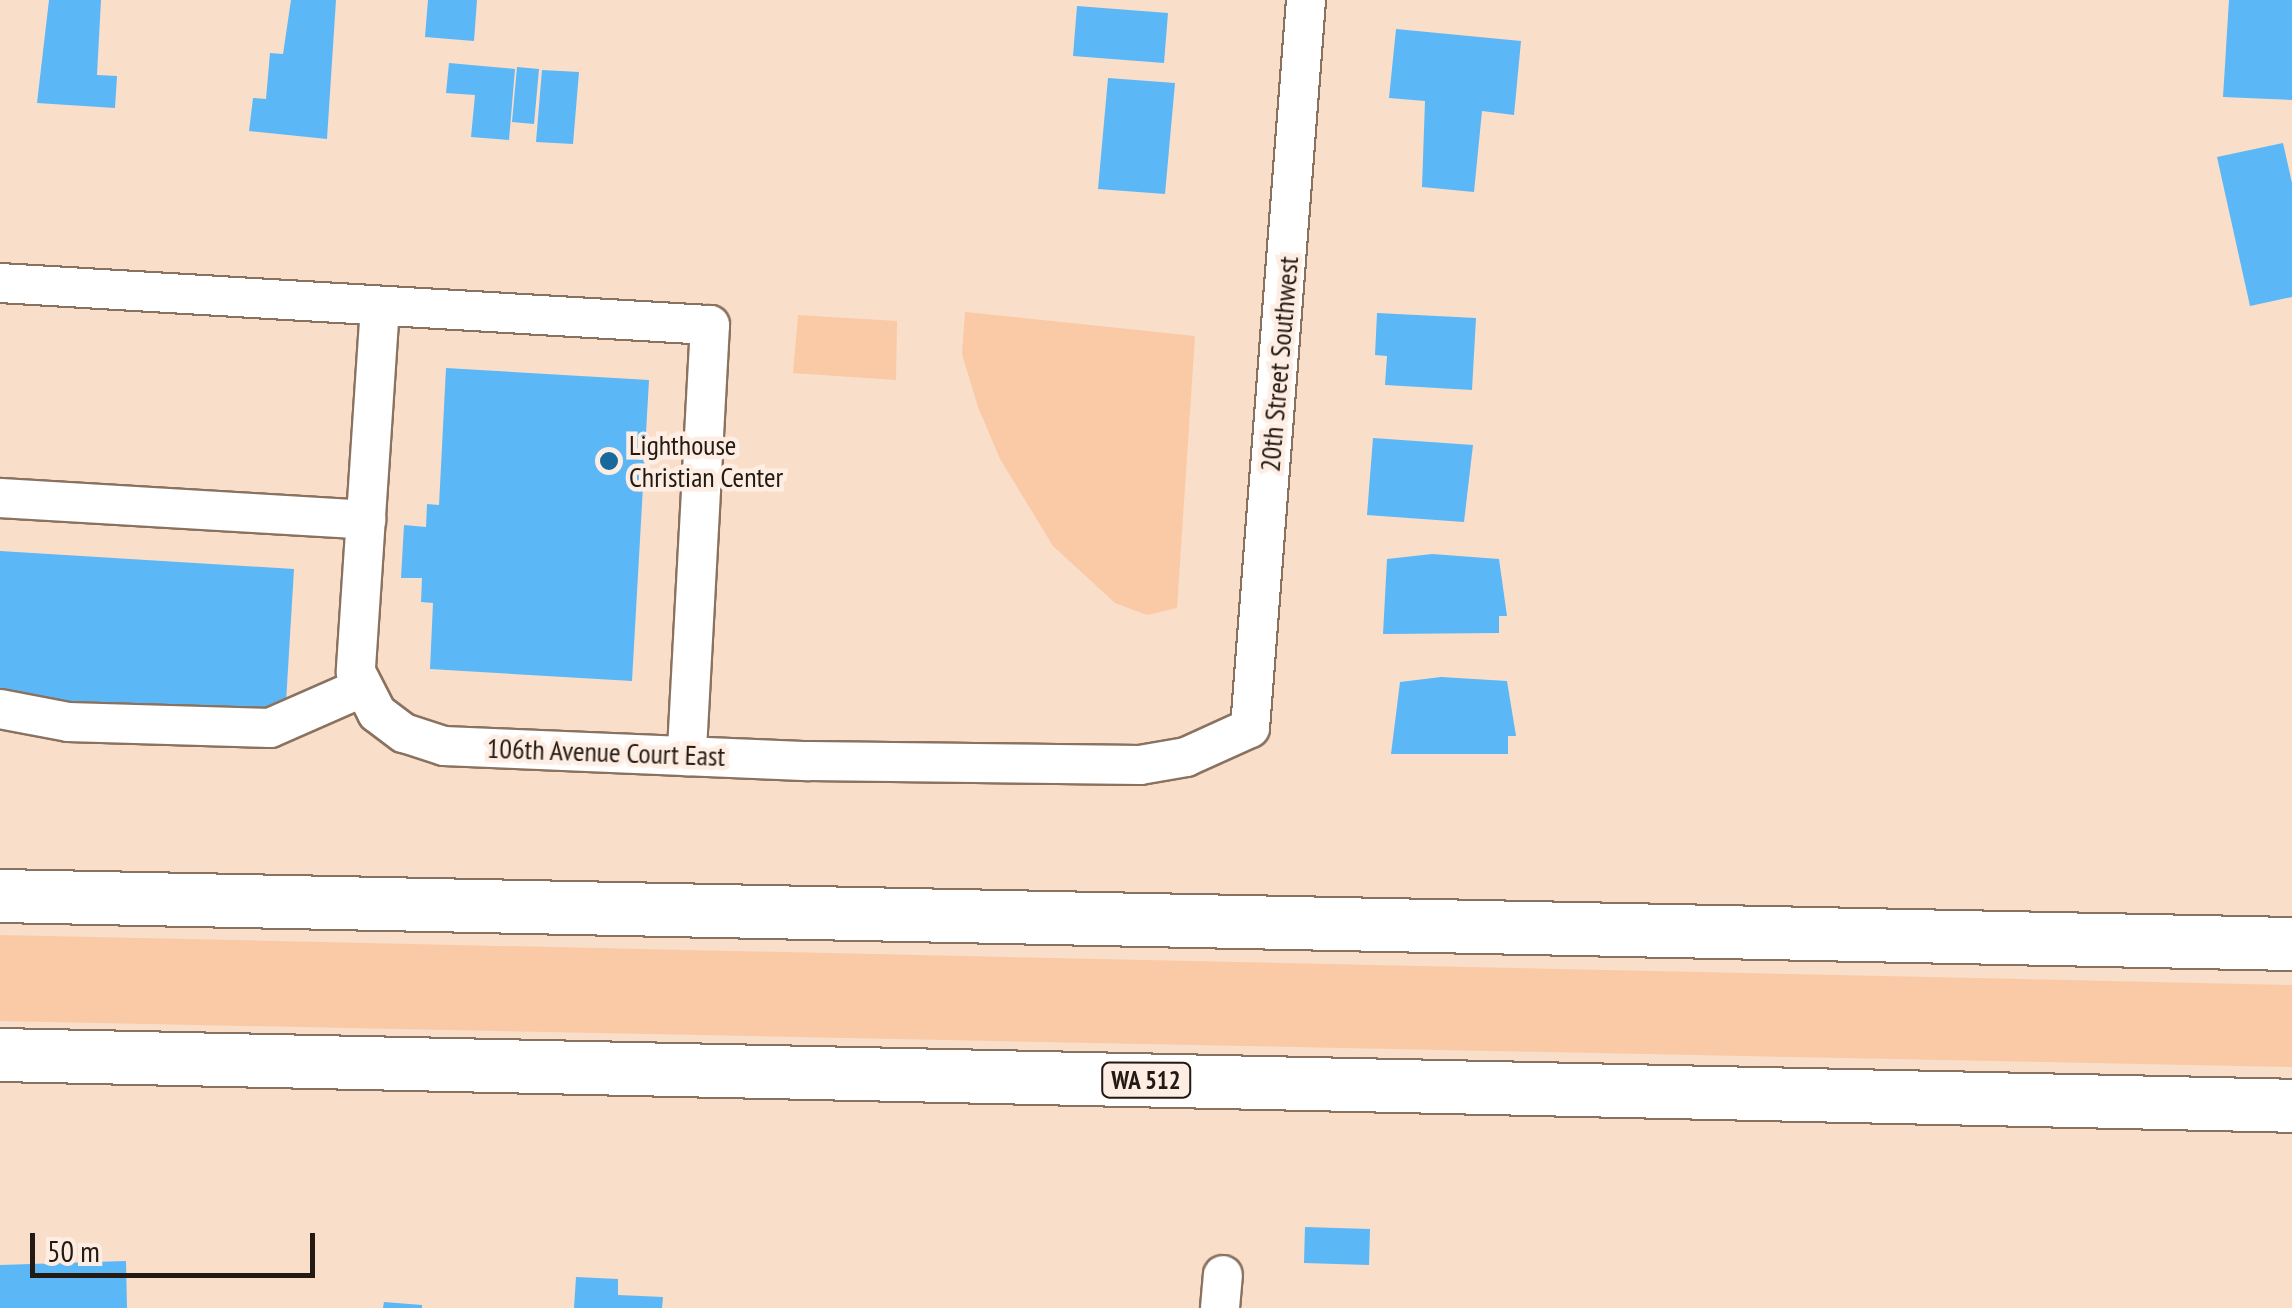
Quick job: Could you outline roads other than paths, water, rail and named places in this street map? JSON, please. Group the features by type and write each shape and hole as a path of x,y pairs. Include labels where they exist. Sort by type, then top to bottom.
{"highway":[{"path":"0,896 2292,944"},
{"name":"WA 512","path":"0,1054 2292,1106"}],"street":[{"name":"20th Street Southwest","path":"1250,728 1306,0"},
{"path":"0,284 710,325 688,756"},
{"path":"0,709 68,722 270,728 359,689 380,306"},
{"path":"0,498 366,520"},
{"name":"106th Avenue Court East","path":"359,689 377,712 428,743 688,756 1140,765 1186,757 1250,728"}],"place":[{"name":"Lighthouse Christian Center","path":"609,461"}]}
